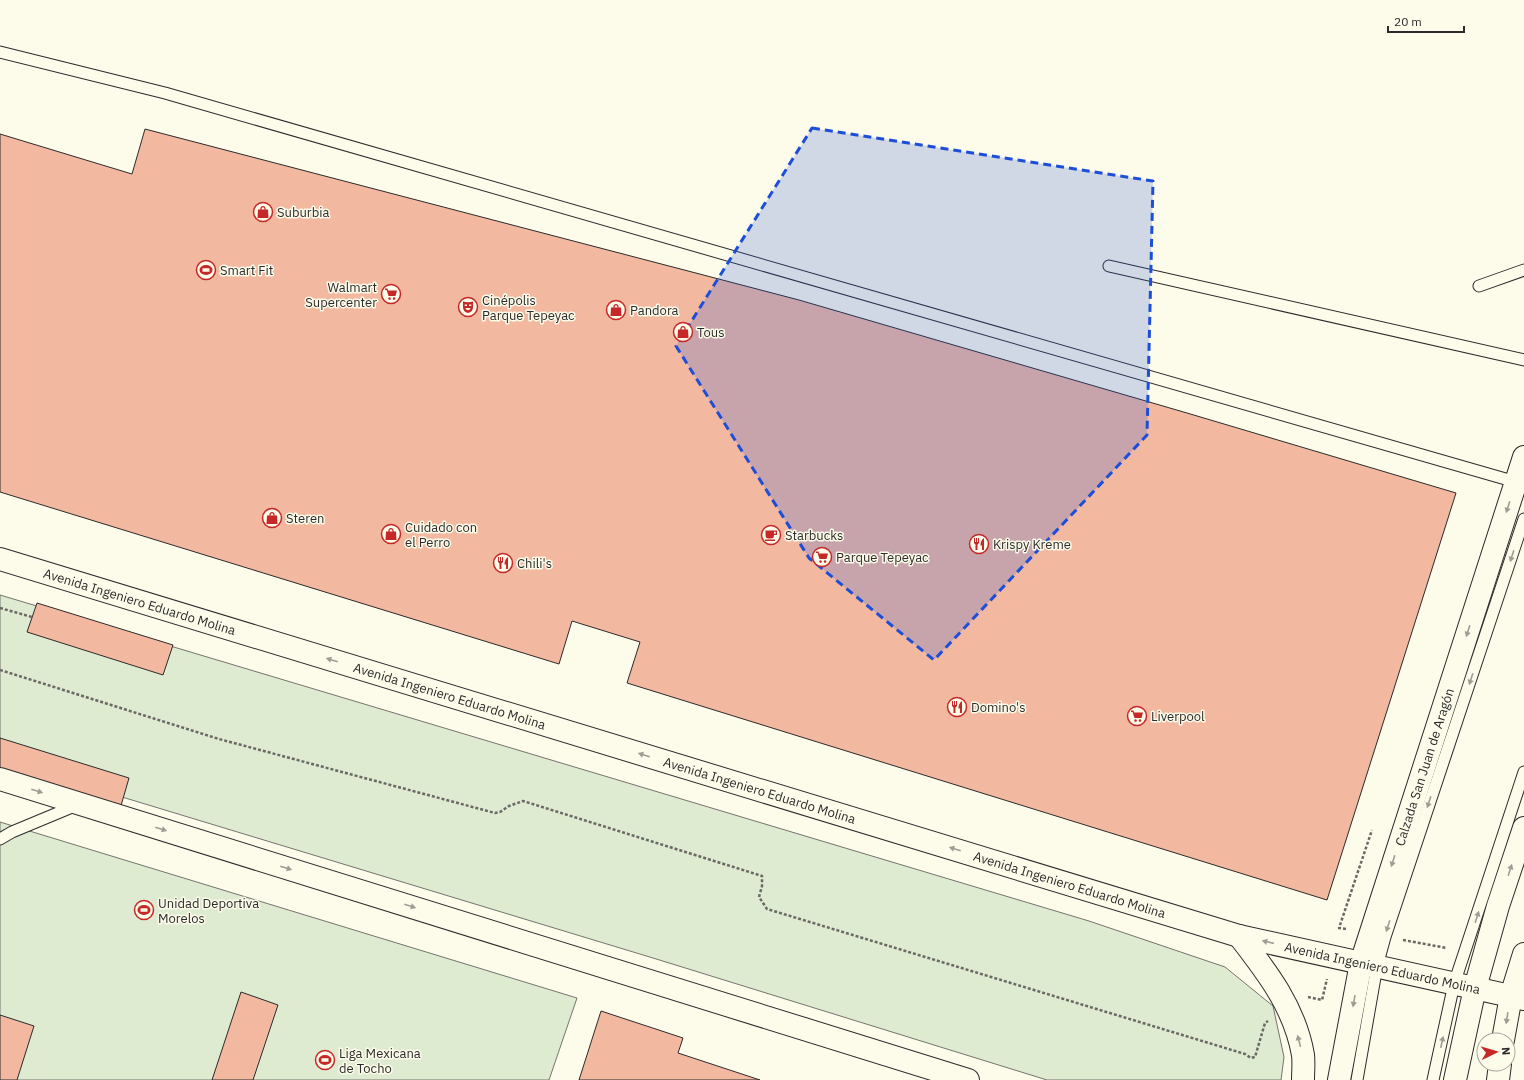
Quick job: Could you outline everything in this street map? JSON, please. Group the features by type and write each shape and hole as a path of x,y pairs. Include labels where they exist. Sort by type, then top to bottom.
{"main road":[{"name":"Calzada San Juan de Aragón","path":"1339,1080 1369,965 1524,457"},
{"name":"Avenida Ingeniero Eduardo Molina","path":"0,559 1239,936 1517,998"},
{"path":"0,779 968,1080"},
{"path":"1455,1080 1465,986 1498,906 1524,828"},
{"path":"1239,936 1280,992 1288,1008 1296,1029 1303,1056 1303,1080"},
{"path":"1506,1032 1517,998 1524,954"}],"lane":[{"path":"0,52 165,93 1516,482"},
{"path":"1110,266 1524,360"},
{"path":"1479,286 1524,270"},
{"path":"1357,1080 1369,965 1385,936 1524,519"},
{"path":"1433,1080 1465,986 1524,772"},
{"path":"0,839 12,832 79,804"}],"path":[{"path":"0,608 32,617"},
{"path":"0,670 219,739 495,813 523,801 762,876 762,886 759,897 767,909 1036,990 1251,1058 1255,1057 1265,1022 1279,1015 1280,992 1322,1000 1339,928"},
{"path":"1385,936 1440,947"}],"highlighted area":[{"path":"812,128 1153,181 1147,435 934,660 809,558 676,346"}],"green space":[{"path":"0,595 1089,921 1225,967 1273,1006 1284,1057 1281,1080 1047,1080 653,958 0,760"},
{"name":"Unidad Deportiva Morelos","path":"0,822 577,998 549,1080 0,1080"}],"building":[{"name":"Parque Tepeyac","path":"145,129 799,300 1456,493 1327,900 627,683 640,642 572,621 559,664 0,492 0,134 132,174"},
{"path":"37,603 173,645 163,675 27,632"},
{"path":"0,738 129,778 120,809 0,770"},
{"path":"241,992 278,1005 253,1080 212,1080"},
{"path":"601,1011 683,1038 678,1053 760,1080 579,1080"},
{"path":"0,1015 34,1026 17,1080 0,1080"}],"place":[{"name":"Suburbia","path":"263,212"},
{"name":"Smart Fit","path":"206,270"},
{"name":"Walmart Supercenter","path":"391,294"},
{"name":"Cinépolis Parque Tepeyac","path":"468,307"},
{"name":"Pandora","path":"616,310"},
{"name":"Tous","path":"683,332"},
{"name":"Steren","path":"272,518"},
{"name":"Cuidado con el Perro","path":"391,534"},
{"name":"Starbucks","path":"771,535"},
{"name":"Krispy Kreme","path":"979,544"},
{"name":"Parque Tepeyac","path":"822,557"},
{"name":"Chili's","path":"503,563"},
{"name":"Domino's","path":"957,707"},
{"name":"Liverpool","path":"1137,716"},
{"name":"Unidad Deportiva Morelos","path":"144,910"},
{"name":"Liga Mexicana de Tocho","path":"325,1060"}]}
